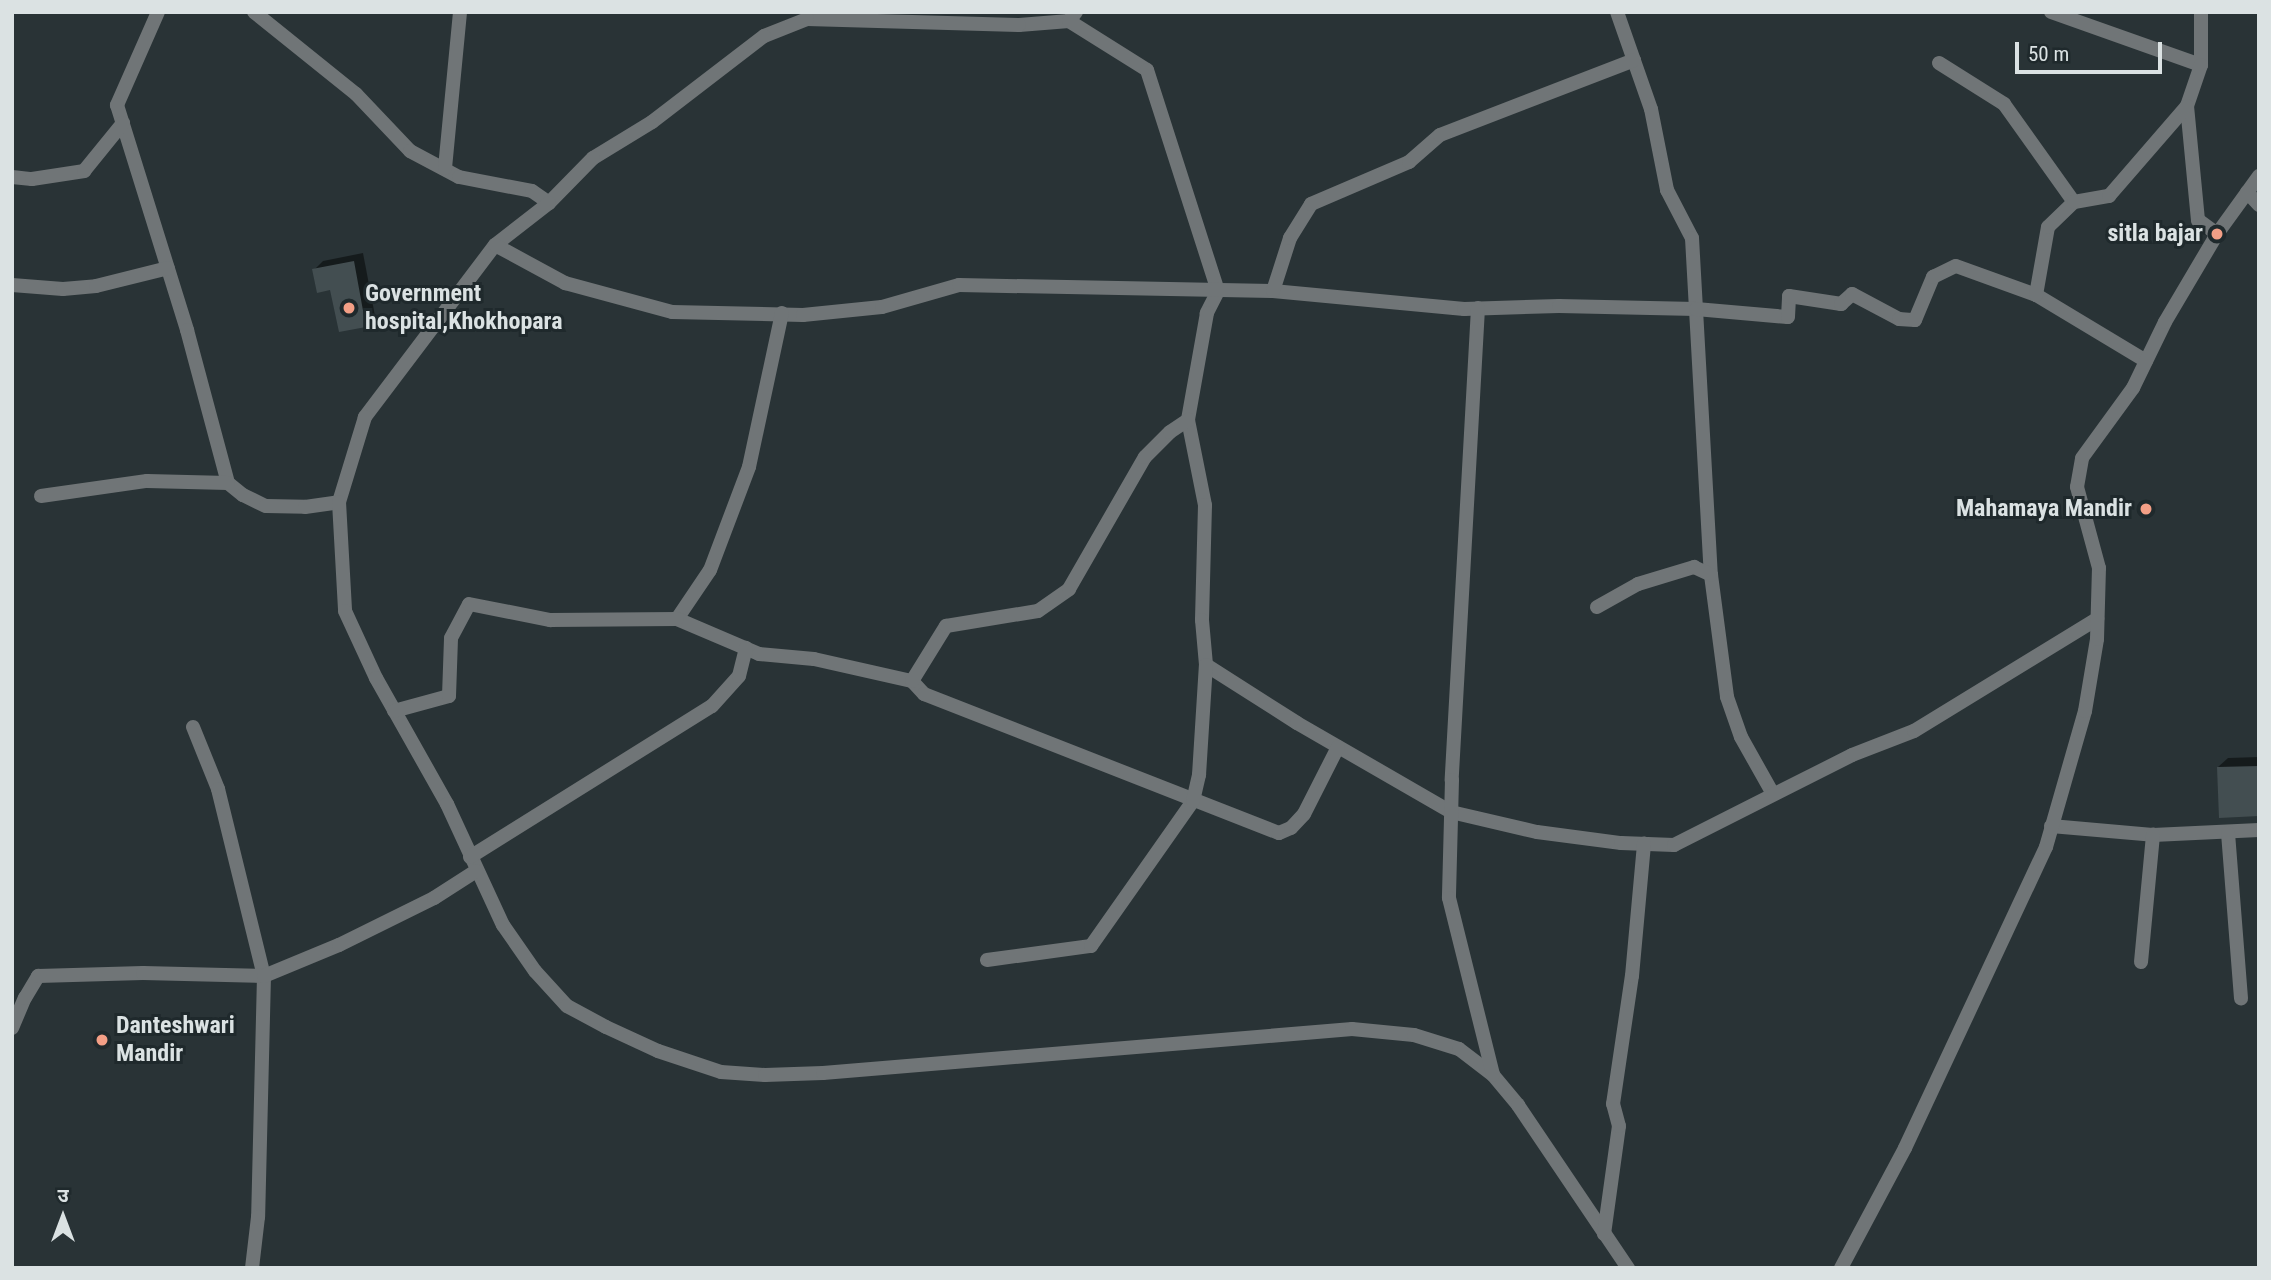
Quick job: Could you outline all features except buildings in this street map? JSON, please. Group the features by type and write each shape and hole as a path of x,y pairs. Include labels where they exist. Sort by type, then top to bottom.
{"street":[{"path":"159,12 117,105 168,268 228,483 243,495 267,506 305,507 339,502"},
{"path":"254,12 356,94 410,151 459,177 531,191 549,203"},
{"path":"446,169 460,12"},
{"path":"1617,12 1651,109 1667,190 1692,239 1711,575 1727,697 1741,737 1773,794"},
{"path":"2051,12 2202,65"},
{"path":"2036,295 2048,228 2074,202 2109,196 2187,106 2202,65 2202,12"},
{"path":"987,960 1091,946 1193,801 1199,775 1206,665 1202,620 1205,505 1188,420 1207,313 1217,291 1147,70 1072,17 1019,26 807,19 764,36 652,122 593,158 549,203 495,245 365,417 339,502 345,611 394,711 447,804 470,857 518,948 567,1006 658,1051 721,1072 765,1075 823,1073 1353,1028 1414,1035 1459,1049 1493,1075 1518,1105 1628,1268"},
{"path":"1273,291 1290,239 1311,204 1409,162 1440,135 1634,60"},
{"path":"1939,63 2004,104 2074,202"},
{"path":"2187,106 2197,220 2217,234"},
{"path":"12,177 32,179 84,171 123,123"},
{"path":"1841,1268 1948,1060 1978,988 2046,847 2085,711 2098,619 2099,569 2077,487 2082,458 2133,388 2165,322 2217,234 2259,176"},
{"path":"2247,192 2259,205"},
{"path":"495,245 565,283 672,312 803,315 882,307 960,285 1273,291 1478,309 1559,306 1696,309 1788,317 1789,296 1841,304 1852,294 1899,318 1914,320 1933,277 1956,266 2036,295 2146,361"},
{"path":"12,285 63,289 96,286 168,268"},
{"path":"1478,309 1448,898 1493,1075"},
{"path":"677,619 710,570 750,467 782,313"},
{"path":"912,681 946,626 1038,611 1069,589 1145,457 1170,432 1188,420"},
{"path":"41,496 147,481 228,483"},
{"path":"1597,607 1638,584 1694,567 1711,575"},
{"path":"394,711 449,696 451,638 469,604 550,620 677,619 759,654 814,659 912,681 924,694 1279,833 1291,828 1304,814 1338,747"},
{"path":"1206,665 1219,676 1451,812 1537,832 1674,845 1852,755 1914,731 2098,619"},
{"path":"470,857 712,706 739,676 746,648"},
{"path":"193,727 218,789 264,976 258,1217 252,1268"},
{"path":"2051,826 2152,835 2259,830"},
{"path":"2228,833 2241,998"},
{"path":"2141,962 2152,835"},
{"path":"1604,1234 1619,1126 1613,1104 1632,976 1644,844"},
{"path":"12,1028 18,997 38,976 143,973 264,976 351,939 434,898 477,871"}],"place":[{"name":"sitla bajar","path":"2217,234"},
{"name":"Government hospital,Khokhopara","path":"349,308"},
{"name":"Mahamaya Mandir","path":"2146,509"},
{"name":"Danteshwari Mandir","path":"102,1040"}]}
